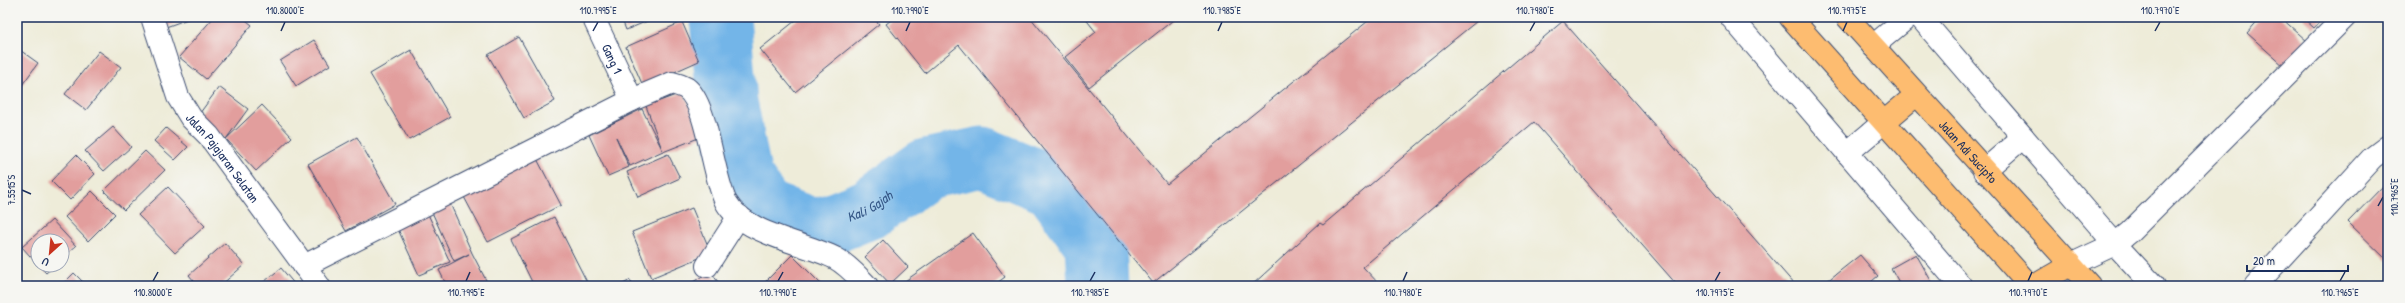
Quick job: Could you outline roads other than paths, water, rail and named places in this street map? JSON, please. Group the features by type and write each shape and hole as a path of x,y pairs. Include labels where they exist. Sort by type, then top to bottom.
{"highway":[{"path":"1790,17 2030,286"},
{"name":"Jalan Adi Sucipto","path":"1847,17 1984,171 2090,286"},
{"path":"1884,122 1916,95"},
{"path":"2034,286 2070,265"}],"street":[{"name":"Jalan Pajajaran Selatan","path":"152,17 178,97 191,118 209,136 319,286"},
{"name":"Gang 1","path":"593,17 632,100"},
{"path":"1730,17 1961,286"},
{"path":"1873,46 1908,17"},
{"path":"1920,17 2121,251 2150,282"},
{"path":"2070,265 2121,251 2136,226 2345,17"},
{"path":"304,266 632,100 672,82 686,89 701,112 716,172 727,202 739,216 780,238 835,258 852,270 867,286"},
{"path":"1847,153 1884,122"},
{"path":"1984,171 2022,136"},
{"path":"2256,286 2294,241 2372,158 2388,146"},
{"path":"707,266 739,216"}],"waterway":[{"name":"Kali Gajah","path":"720,17 727,102 742,178 764,210 816,230 869,209 926,169 982,157 1053,186 1096,245 1098,286"}]}
